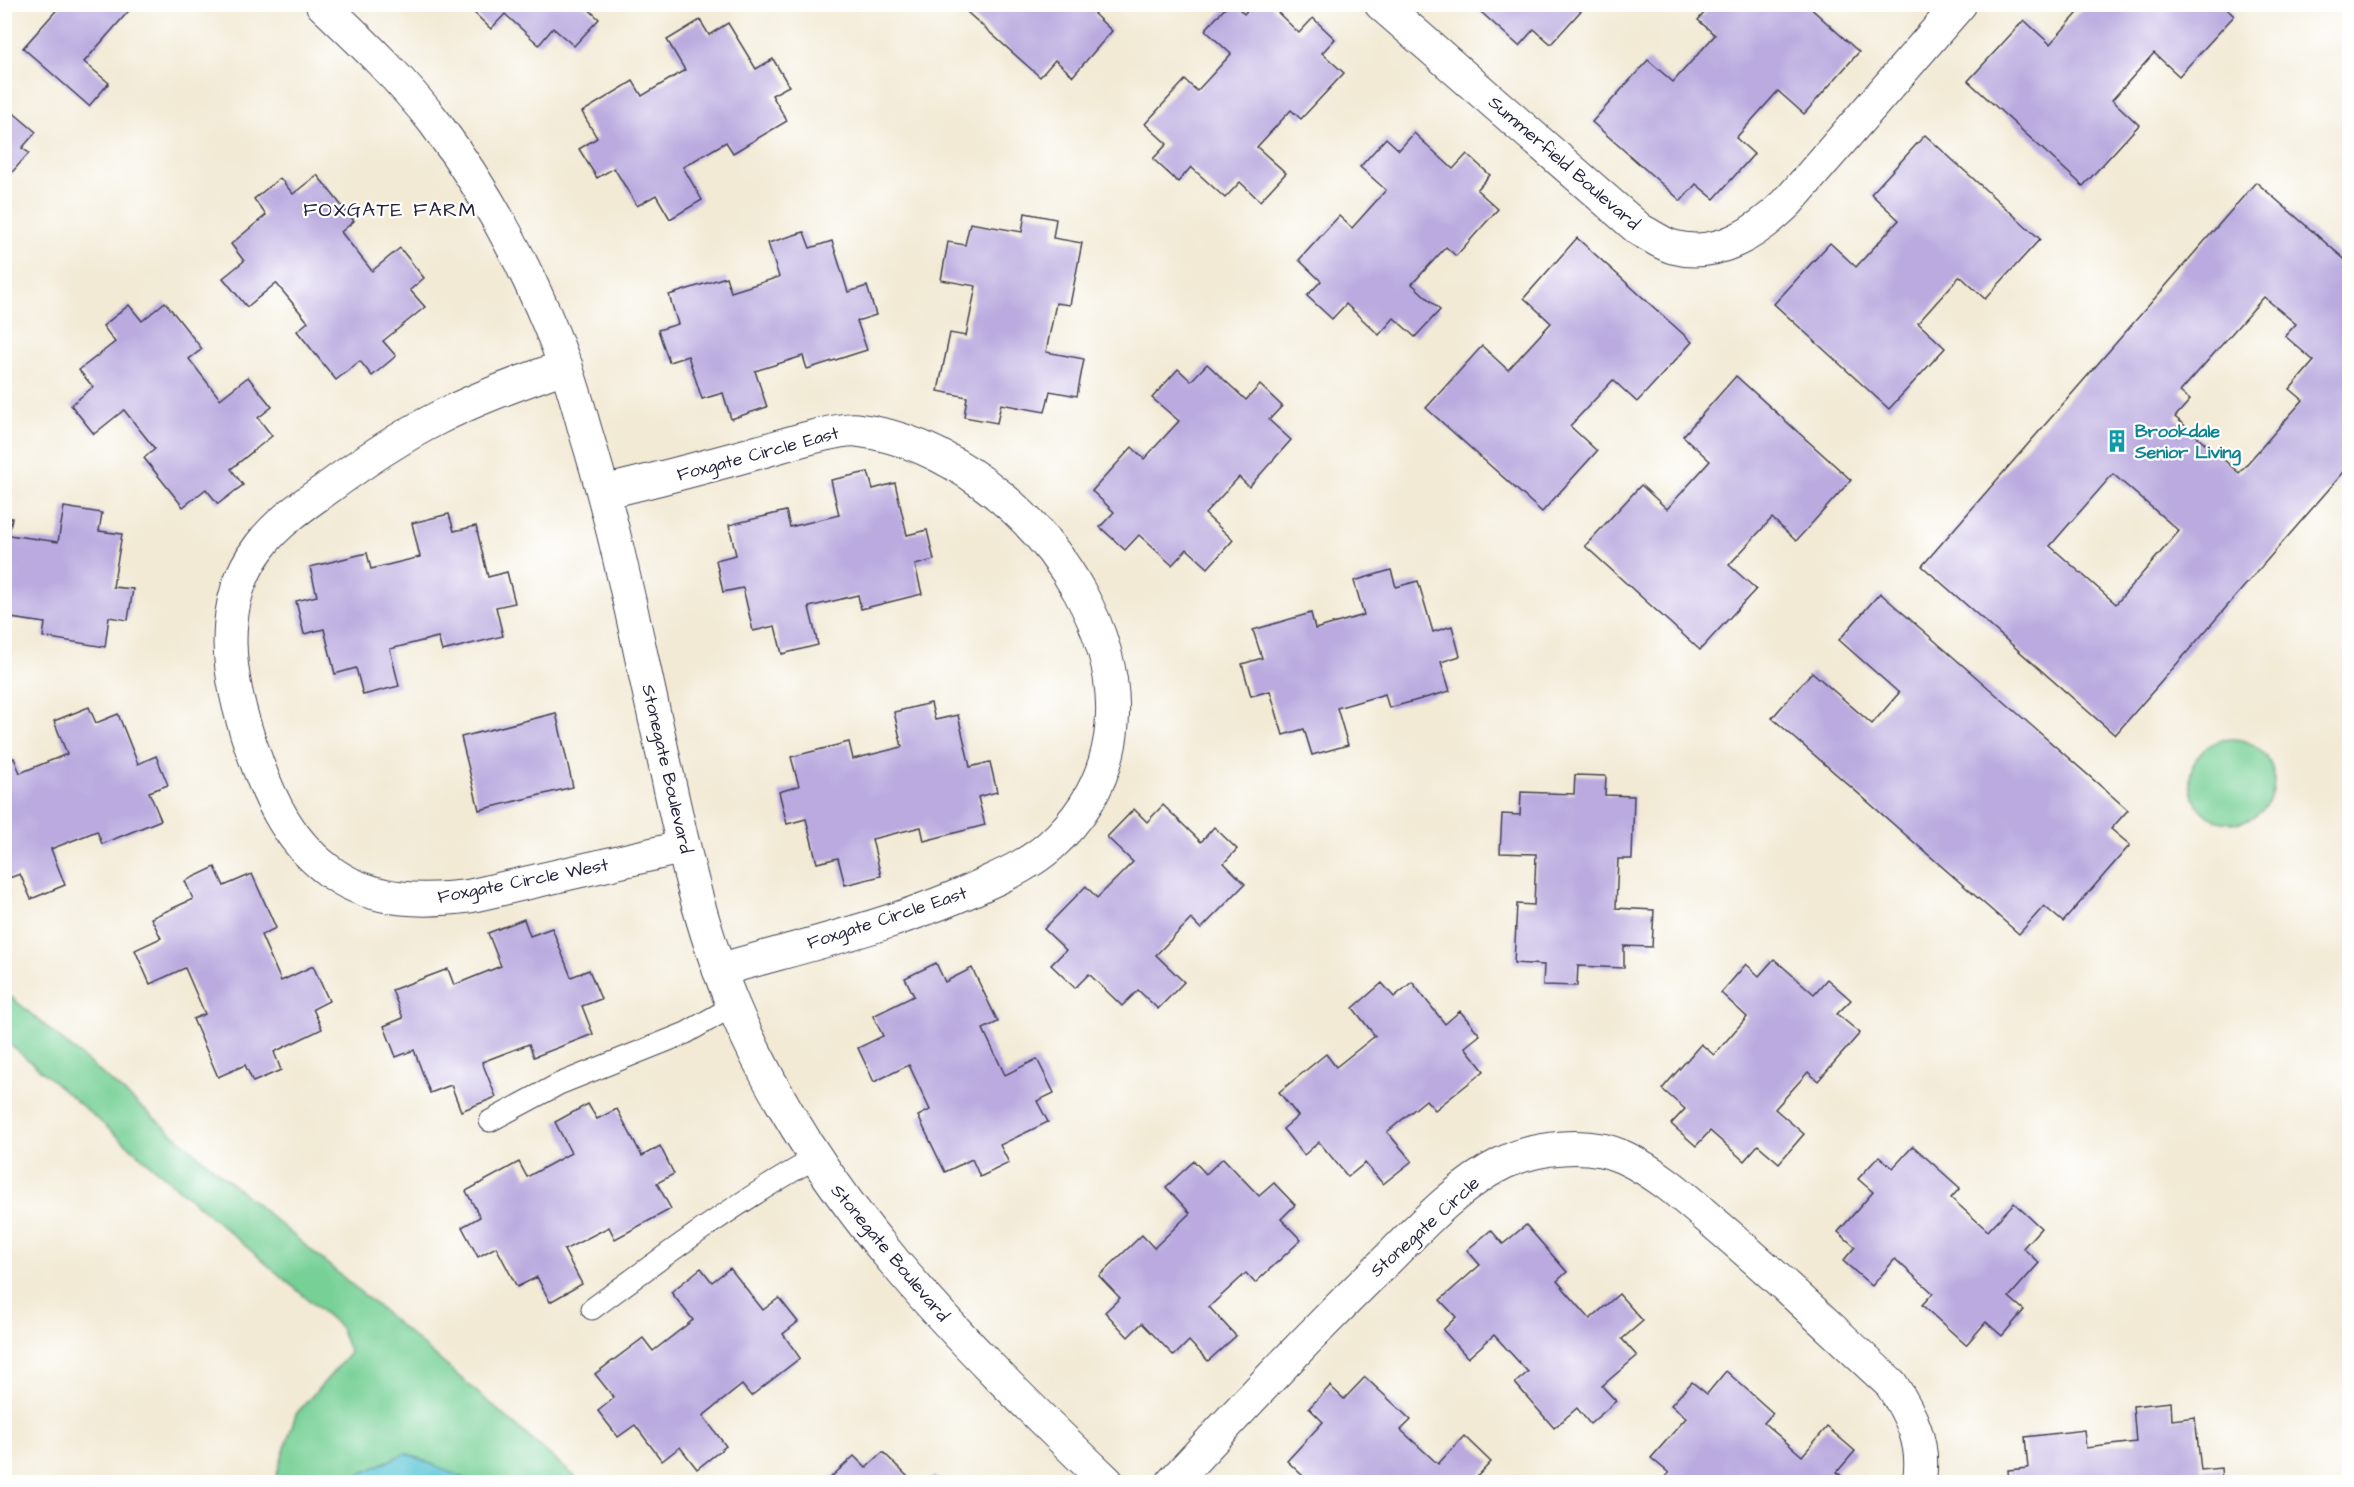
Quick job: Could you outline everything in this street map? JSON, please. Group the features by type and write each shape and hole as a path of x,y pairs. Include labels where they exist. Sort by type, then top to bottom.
{"street":[{"name":"Stonegate Boulevard","path":"322,4 378,57 434,122 482,191 523,266 566,366 604,492 696,897 719,970 770,1085 814,1159 865,1228 921,1295 1020,1399 1107,1482"},
{"name":"Summerfield Boulevard","path":"1381,4 1640,230 1673,247 1705,249 1736,241 1764,225 1787,203 1960,4"},
{"name":"Foxgate Circle West","path":"566,366 486,396 434,420 352,470 292,513 260,545 244,570 235,596 230,626 230,654 239,712 263,783 292,836 312,858 336,876 362,890 392,898 438,900 470,896 684,847"},
{"name":"Foxgate Circle East","path":"604,492 676,475 794,442 853,429 896,437 949,460 998,494 1020,513 1059,558 1075,583 1100,636 1108,665 1112,693 1109,750 1100,777 1087,802 1070,826 1049,847 1024,866 952,900 719,970"},
{"name":"Stonegate Circle","path":"1173,1482 1301,1345 1424,1224 1479,1177 1505,1163 1533,1153 1562,1149 1592,1149 1620,1156 1658,1176 1748,1252 1891,1384 1909,1411 1919,1441 1921,1473 1919,1482"}],"lane":[{"path":"490,1121 559,1084 686,1033 734,1006"},
{"path":"592,1309 683,1242 769,1184 814,1159"}],"green space":[{"path":"2232,739 2248,742 2262,751 2271,765 2274,781 2271,797 2262,811 2248,820 2232,823 2216,820 2202,811 2193,797 2190,781 2193,765 2202,751 2216,742"},
{"path":"4,991 383,1311 581,1482 472,1482 406,1453 343,1482 274,1482 296,1414 350,1353 339,1326 5,1040"}],"water":[{"path":"406,1453 472,1482 343,1482"}],"building":[{"path":"468,4 583,4 599,19 574,46 553,28 539,45 505,14 491,29 467,6"},
{"path":"958,4 1103,4 1094,14 1112,31 1073,76 1055,60 1040,77"},
{"path":"1229,4 1234,4 1244,14 1253,4 1269,4 1299,33 1313,18 1335,39 1322,53 1344,73 1301,119 1291,110 1257,147 1286,173 1260,201 1240,182 1225,198 1191,167 1178,182 1153,159 1167,144 1145,124 1185,80 1197,91 1231,54 1205,30"},
{"path":"1472,4 1587,4 1551,44 1534,29 1519,46"},
{"path":"1712,4 1806,4 1859,52 1804,114 1778,91 1736,138 1754,154 1714,199 1696,184 1681,201 1592,122 1648,60 1673,82 1715,35 1698,20"},
{"path":"2086,4 2222,4 2234,16 2179,76 2154,53 2112,100 2139,125 2083,186 1968,81 2024,20 2050,44"},
{"path":"61,5 134,5 84,62 109,83 89,106 23,48"},
{"path":"700,20 709,35 728,23 756,69 773,59 789,86 772,95 787,121 733,153 726,142 683,167 702,200 670,219 656,195 637,206 614,168 597,178 579,149 597,138 582,112 633,81 642,96 685,70 667,40"},
{"path":"4,105 36,132 22,148 29,153 7,178 4,175"},
{"path":"1414,133 1453,169 1467,154 1490,175 1477,190 1498,209 1456,256 1446,247 1412,284 1440,310 1415,337 1394,318 1379,335 1346,304 1332,319 1307,296 1321,281 1299,260 1339,216 1352,228 1386,190 1360,167 1386,138 1399,150"},
{"path":"1925,135 2040,239 1985,299 1960,276 1918,323 1945,348 1889,409 1774,304 1830,243 1856,267 1899,220 1871,194"},
{"path":"317,175 354,221 341,232 372,271 400,248 424,278 410,290 425,307 383,341 396,356 372,376 360,361 336,380 297,331 308,322 276,283 247,307 223,278 244,261 231,244 266,215 254,199 280,178 293,194"},
{"name":"Brookdale Senior Living","path":"2256,182 2350,264 2350,465 2115,735 1922,566","holes":["2264,297 2296,324 2285,336 2314,361 2290,389 2303,400 2239,473 2175,417 2190,400 2180,392","2113,474 2179,531 2116,604 2050,546"]},
{"path":"1025,213 1056,219 1053,238 1082,243 1070,305 1056,303 1046,352 1084,359 1077,396 1050,391 1045,412 1001,404 997,423 964,417 967,397 938,391 950,333 966,336 976,286 941,280 948,242 965,245 970,223 1022,232"},
{"path":"804,232 810,248 832,241 848,292 867,286 876,315 857,321 867,350 807,369 803,356 755,371 767,407 731,419 723,393 702,399 688,356 669,362 658,330 678,324 669,295 726,277 731,292 779,277 768,243"},
{"path":"1577,238 1692,342 1637,402 1613,380 1570,426 1597,451 1542,512 1426,408 1482,346 1508,370 1551,323 1524,298"},
{"path":"165,302 202,349 189,359 220,399 248,377 272,407 258,418 272,436 231,469 243,485 218,504 206,489 183,507 144,458 155,449 124,410 94,434 71,405 93,387 79,370 115,342 103,326 129,305 142,321"},
{"path":"1207,364 1246,400 1260,385 1282,406 1269,420 1291,440 1249,487 1239,477 1205,514 1233,540 1208,568 1187,549 1172,565 1139,535 1125,550 1100,527 1114,512 1092,491 1132,447 1144,459 1179,421 1152,398 1178,369 1191,381"},
{"path":"1736,376 1851,480 1796,541 1772,518 1729,565 1756,589 1700,650 1585,546 1641,485 1667,509 1710,461 1683,436"},
{"path":"868,472 873,489 895,483 907,535 927,530 934,560 915,565 922,594 861,609 858,595 809,607 818,645 782,654 775,626 753,631 743,588 723,592 716,560 736,555 729,525 786,511 790,527 839,515 831,480"},
{"path":"64,507 102,513 99,531 122,534 113,587 133,589 128,620 109,617 105,647 43,637 45,623 4,617 4,517 12,518 9,535 58,542"},
{"path":"449,514 454,531 476,526 488,577 507,572 515,603 496,607 503,636 442,651 438,637 390,649 399,686 363,695 356,668 335,674 324,629 304,634 296,601 317,596 310,567 367,553 371,569 420,557 412,523"},
{"path":"1391,570 1396,587 1418,581 1433,632 1452,626 1460,656 1441,662 1450,691 1389,708 1385,694 1337,708 1348,745 1312,755 1304,729 1283,735 1270,691 1251,696 1242,664 1262,658 1253,630 1311,613 1315,629 1364,615 1354,581"},
{"path":"1880,593 2128,810 2111,829 2130,845 2063,922 2044,906 2019,934 1772,718 1812,672 1872,724 1899,693 1839,640"},
{"path":"931,703 935,720 958,715 970,767 990,762 997,792 978,797 985,825 924,841 921,827 872,839 881,876 845,885 838,858 817,863 806,819 787,824 779,792 799,786 791,757 849,742 853,759 902,747 894,712"},
{"path":"89,707 96,723 118,714 138,764 156,756 168,785 149,792 161,820 102,844 97,831 51,849 65,885 31,899 20,874 4,880 4,762 14,758 20,773 67,754 54,721"},
{"path":"556,713 573,787 479,810 461,737"},
{"path":"1575,775 1606,776 1605,795 1634,796 1632,859 1618,859 1616,908 1654,910 1652,947 1624,946 1624,968 1578,966 1577,986 1543,985 1544,965 1514,963 1517,904 1534,905 1536,854 1500,853 1502,814 1520,815 1521,792 1574,794"},
{"path":"1163,805 1201,842 1214,827 1237,849 1224,863 1245,884 1201,929 1191,919 1156,955 1184,982 1158,1009 1138,990 1122,1006 1089,974 1075,988 1051,965 1066,950 1044,929 1086,886 1097,898 1133,862 1107,837 1134,809 1147,822"},
{"path":"215,867 224,886 252,874 276,928 261,935 281,981 313,966 329,1001 313,1009 322,1029 274,1052 281,1070 253,1082 245,1065 218,1077 193,1019 205,1014 185,968 150,984 135,950 161,938 151,918 193,899 185,881"},
{"path":"524,919 530,936 552,928 571,977 589,970 601,999 582,1006 593,1034 534,1057 529,1044 482,1062 496,1097 461,1111 451,1085 430,1093 414,1050 396,1057 384,1026 403,1018 392,990 448,969 454,985 501,966 488,933"},
{"path":"1774,959 1814,994 1827,979 1851,1000 1837,1014 1860,1033 1818,1081 1808,1072 1775,1109 1804,1134 1779,1163 1758,1145 1744,1161 1710,1131 1696,1146 1671,1124 1685,1109 1662,1089 1701,1044 1714,1055 1747,1017 1721,993 1746,964 1759,976"},
{"path":"936,963 945,982 972,968 998,1022 983,1029 1005,1075 1037,1059 1054,1093 1037,1101 1048,1122 1000,1145 1009,1163 980,1177 972,1159 945,1172 918,1116 930,1110 909,1065 874,1082 858,1048 883,1036 873,1016 914,996 905,978"},
{"path":"1412,982 1445,1024 1460,1011 1480,1035 1465,1047 1484,1071 1435,1110 1426,1100 1387,1132 1412,1161 1383,1184 1365,1163 1348,1177 1319,1142 1304,1155 1283,1129 1298,1116 1279,1092 1326,1054 1336,1067 1375,1036 1353,1008 1382,983 1394,997"},
{"path":"588,1104 597,1119 617,1109 642,1156 660,1146 674,1174 657,1183 671,1209 615,1239 609,1227 564,1250 582,1284 550,1302 537,1277 517,1287 496,1247 478,1257 462,1227 480,1217 466,1191 519,1162 527,1177 571,1153 555,1122"},
{"path":"1913,1146 1960,1188 1951,1198 1988,1231 2014,1203 2041,1228 2023,1248 2039,1263 2009,1297 2024,1310 2002,1336 1986,1322 1966,1345 1922,1305 1933,1293 1895,1259 1872,1286 1843,1261 1855,1247 1838,1232 1873,1192 1858,1179 1879,1156 1893,1168"},
{"path":"1223,1158 1259,1196 1274,1183 1295,1205 1281,1219 1301,1240 1255,1283 1246,1273 1209,1307 1236,1336 1208,1361 1189,1341 1174,1356 1142,1323 1128,1337 1105,1312 1120,1298 1099,1276 1142,1235 1154,1248 1190,1213 1166,1187 1194,1161 1206,1174"},
{"path":"1526,1225 1567,1272 1557,1281 1590,1319 1619,1294 1643,1321 1622,1339 1637,1356 1602,1386 1616,1401 1590,1424 1577,1408 1554,1428 1515,1383 1528,1372 1494,1335 1468,1358 1443,1330 1456,1317 1440,1300 1480,1265 1467,1250 1491,1230 1503,1244"},
{"path":"701,1268 712,1282 730,1268 763,1310 779,1298 798,1322 783,1334 800,1358 751,1396 742,1385 703,1416 726,1446 697,1469 680,1447 662,1461 635,1425 618,1437 598,1411 614,1398 595,1374 643,1338 653,1351 693,1320 671,1292"},
{"path":"1726,1371 1773,1413 1764,1423 1802,1456 1827,1427 1855,1451 1837,1472 1848,1482 1661,1482 1669,1473 1651,1458 1686,1418 1671,1405 1692,1382 1707,1394"},
{"path":"1365,1377 1411,1420 1401,1430 1438,1464 1464,1436 1491,1462 1472,1482 1298,1482 1304,1477 1287,1461 1323,1422 1309,1408 1330,1386 1344,1399"},
{"path":"2171,1402 2172,1420 2195,1417 2201,1470 2221,1468 2222,1482 2009,1482 2008,1470 2028,1468 2025,1437 2084,1430 2086,1448 2136,1442 2133,1406"},
{"path":"883,1452 913,1482 826,1482 854,1456 866,1468"},
{"path":"934,1476 941,1482 927,1482"}],"place":[{"name":"Brookdale Senior Living","path":"2117,441"}],"district":[{"name":"FOXGATE FARM","path":"390,210"}]}
